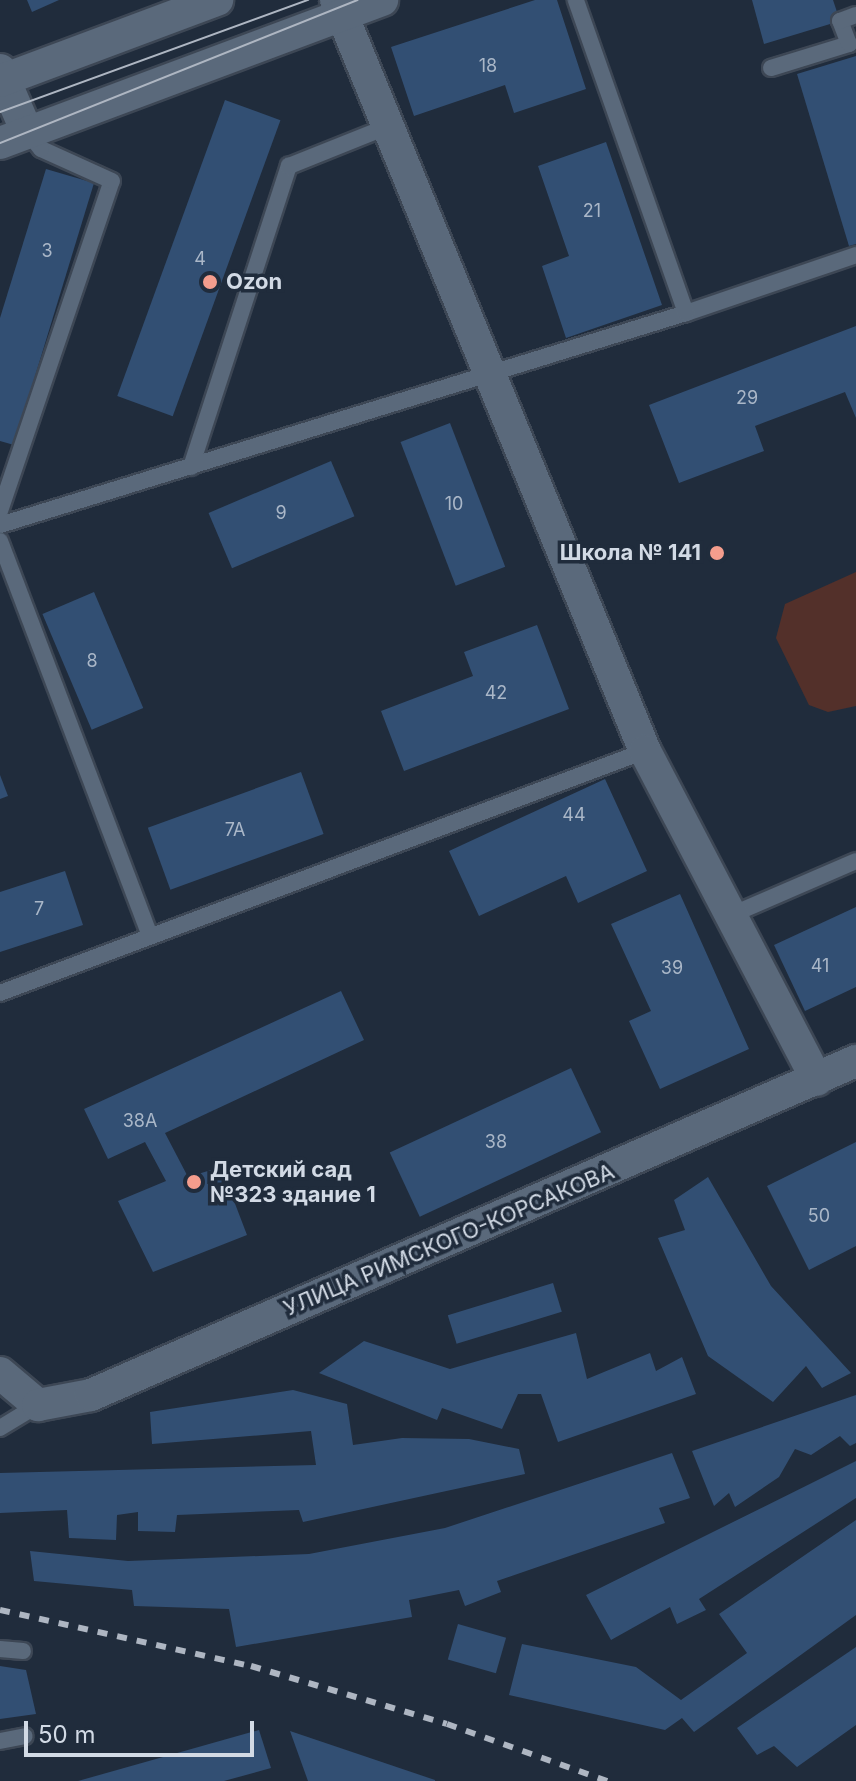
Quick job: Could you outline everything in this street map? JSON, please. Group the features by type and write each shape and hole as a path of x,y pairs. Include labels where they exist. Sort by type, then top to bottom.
{"street":[{"path":"217,0 1,77 13,138 339,7 382,0"},
{"path":"339,7 645,751 817,1080"},
{"name":"УЛИЦА РИМСКОГО-КОРСАКОВА","path":"38,1405 91,1395 856,1061"},
{"path":"0,1373 38,1405"}],"lane":[{"path":"576,0 686,313"},
{"path":"771,68 849,44 840,21 856,15"},
{"path":"191,467 289,166 389,126"},
{"path":"0,511 112,181 13,138"},
{"path":"0,525 491,375 856,255"},
{"path":"0,541 149,934"},
{"path":"0,993 149,934 645,751"},
{"path":"729,916 856,861"},
{"path":"0,1428 38,1405"},
{"path":"0,1649 23,1651"},
{"path":"0,1741 25,1736"}],"shaded area":[{"path":"856,572 856,706 828,712 809,705 776,638 785,604"}],"building":[{"path":"27,0 59,0 32,12"},
{"path":"535,0 557,0 586,89 514,113 505,85 414,116 391,47"},
{"path":"752,0 833,0 840,21 764,44"},
{"path":"856,56 856,244 849,246 797,74"},
{"path":"225,100 280,120 173,416 117,396"},
{"path":"606,142 662,305 566,338 542,266 569,256 538,166"},
{"path":"46,169 94,183 14,445 0,441 0,318"},
{"path":"856,326 856,418 845,392 755,426 764,451 679,483 649,405"},
{"path":"450,423 505,567 456,586 401,442"},
{"path":"331,461 354,516 232,568 209,513"},
{"path":"94,592 143,708 92,730 42,614"},
{"path":"537,625 569,709 404,771 381,711 473,676 464,652"},
{"path":"301,772 324,834 170,890 148,828"},
{"path":"0,775 8,796 0,799"},
{"path":"605,779 647,871 578,903 566,876 479,916 449,851"},
{"path":"65,871 83,925 0,952 0,892"},
{"path":"680,894 749,1049 660,1089 629,1021 651,1011 611,924"},
{"path":"856,907 856,987 805,1011 774,945"},
{"path":"341,991 364,1040 165,1133 188,1177 221,1167 247,1235 153,1272 118,1201 166,1181 145,1142 108,1159 84,1109"},
{"path":"571,1068 601,1132 420,1217 390,1153"},
{"path":"856,1142 856,1246 809,1270 767,1186"},
{"path":"708,1177 771,1286 851,1373 822,1388 806,1366 773,1402 708,1356 658,1238 685,1230 674,1200"},
{"path":"553,1283 562,1312 457,1344 448,1315"},
{"path":"576,1333 587,1379 650,1353 656,1371 682,1357 696,1394 558,1442 541,1394 518,1394 502,1429 442,1408 437,1420 319,1373 364,1341 450,1369"},
{"path":"293,1390 347,1404 353,1445 402,1438 469,1439 519,1449 525,1474 303,1522 299,1510 177,1515 175,1532 138,1531 138,1512 117,1515 116,1540 69,1538 67,1510 0,1513 0,1473 316,1465 311,1431 152,1444 150,1412"},
{"path":"856,1395 856,1443 850,1446 840,1436 811,1455 795,1449 779,1477 735,1507 729,1493 714,1506 692,1451"},
{"path":"672,1453 690,1498 659,1508 665,1523 497,1581 501,1592 465,1606 459,1590 409,1600 412,1617 236,1647 229,1609 134,1606 132,1590 34,1581 30,1551 128,1561 309,1554 445,1528"},
{"path":"856,1461 856,1498 699,1599 706,1610 677,1624 670,1607 611,1640 586,1595"},
{"path":"856,1520 856,1615 694,1732 682,1718 665,1730 509,1695 522,1644 636,1667 681,1700 747,1653 719,1614"},
{"path":"458,1624 506,1638 496,1673 448,1660"},
{"path":"856,1647 856,1725 797,1767 774,1746 757,1755 737,1728"},
{"path":"0,1666 26,1670 36,1714 0,1719"},
{"path":"259,1730 271,1768 224,1781 78,1781"},
{"path":"290,1731 435,1780 435,1781 308,1781"}],"tram line":[{"path":"0,112 308,0"},
{"path":"0,143 357,0"}],"railway":[{"path":"0,1610 251,1666 447,1724 607,1781"}],"place":[{"name":"Ozon","path":"210,282"},
{"name":"Школа № 141","path":"717,553"},
{"name":"Детский сад №323 здание 1","path":"194,1182"}]}
